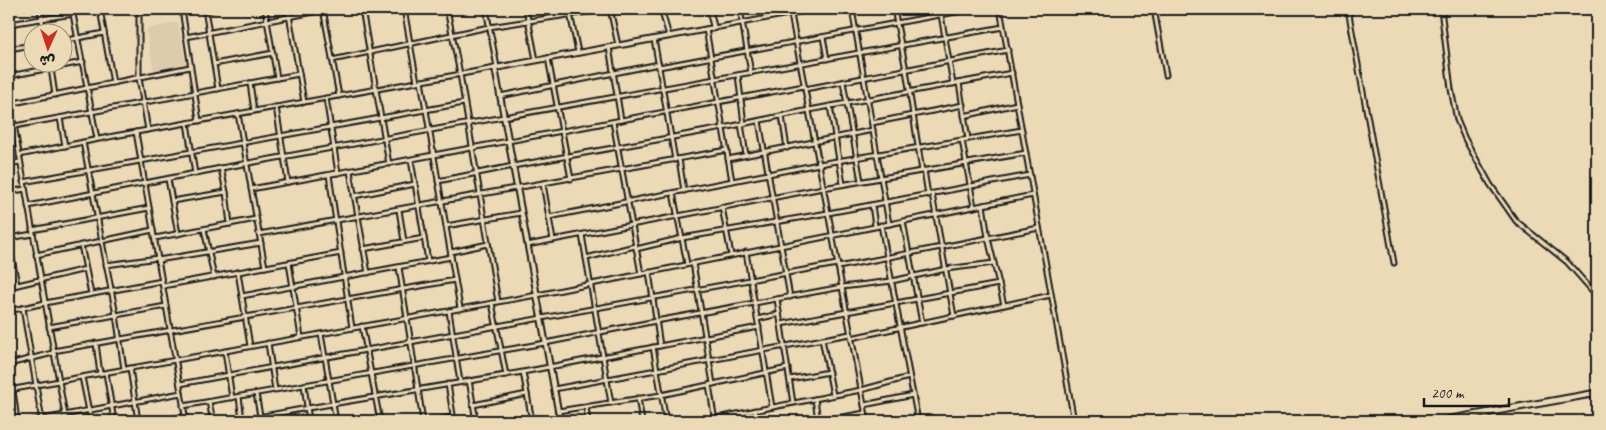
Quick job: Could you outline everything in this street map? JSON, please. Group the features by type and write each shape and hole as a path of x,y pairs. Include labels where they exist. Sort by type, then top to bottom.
{"highway":[{"path":"1440,421 1597,393"}],"main road":[{"path":"560,421 496,68 714,28 708,9"}],"street":[{"path":"40,9 42,22"},
{"path":"72,9 93,112 96,140"},
{"path":"100,9 113,83"},
{"path":"138,9 139,78 148,130"},
{"path":"182,9 199,121"},
{"path":"215,9 205,10 218,89"},
{"path":"266,9 277,78"},
{"path":"288,9 304,102"},
{"path":"323,9 338,96"},
{"path":"186,37 329,9"},
{"path":"362,9 389,164"},
{"path":"404,9 426,109 460,308"},
{"path":"447,9 460,74 498,302"},
{"path":"19,155 136,132 496,68 486,9"},
{"path":"526,9 536,60"},
{"path":"569,9 578,52"},
{"path":"332,60 489,27 609,9 618,45"},
{"path":"661,9 669,36"},
{"path":"740,9 751,73"},
{"path":"790,9 867,421"},
{"path":"714,28 815,9"},
{"path":"852,9 889,224"},
{"path":"894,9 910,92 918,148 936,214 954,316"},
{"path":"940,9 953,84"},
{"path":"500,96 972,9"},
{"path":"1000,9 1074,421"},
{"path":"1154,9 1166,75"},
{"path":"1348,9 1394,263"},
{"path":"1441,9 1451,89 1457,120 1465,139 1490,184 1516,221 1568,262 1597,296"},
{"path":"9,24 74,14"},
{"path":"28,206 221,168 1004,27"},
{"path":"706,29 732,182"},
{"path":"72,40 104,34"},
{"path":"822,37 827,59"},
{"path":"654,39 671,137 684,191"},
{"path":"9,49 22,47"},
{"path":"609,47 621,120"},
{"path":"251,189 563,132 741,97 843,82 1008,50"},
{"path":"214,64 273,53"},
{"path":"548,58 571,179"},
{"path":"72,64 83,62"},
{"path":"9,104 190,67"},
{"path":"9,76 30,72"},
{"path":"52,72 55,95"},
{"path":"438,181 1012,73"},
{"path":"9,127 300,74"},
{"path":"738,75 746,155"},
{"path":"843,82 861,181"},
{"path":"959,83 968,139"},
{"path":"250,84 254,111"},
{"path":"9,96 66,421"},
{"path":"326,98 338,173"},
{"path":"24,182 464,103"},
{"path":"964,116 1017,104"},
{"path":"872,123 962,105"},
{"path":"830,106 843,184"},
{"path":"276,107 288,182"},
{"path":"238,114 265,267"},
{"path":"782,116 786,148"},
{"path":"60,118 65,146"},
{"path":"758,120 778,221 790,296"},
{"path":"613,122 641,274"},
{"path":"187,123 195,174"},
{"path":"728,159 873,130"},
{"path":"549,217 819,164 1022,130"},
{"path":"136,132 186,421"},
{"path":"962,140 974,207"},
{"path":"83,142 116,315 124,369"},
{"path":"259,234 727,150"},
{"path":"527,245 843,184 1026,153"},
{"path":"411,160 428,261"},
{"path":"9,164 20,162"},
{"path":"221,168 230,224"},
{"path":"350,171 368,273"},
{"path":"329,175 352,328"},
{"path":"586,258 682,238 1030,175"},
{"path":"168,179 178,234"},
{"path":"354,196 415,184"},
{"path":"543,184 553,240"},
{"path":"9,192 25,189"},
{"path":"172,202 226,192"},
{"path":"673,193 687,264"},
{"path":"17,421 10,389 536,295 1034,195"},
{"path":"872,205 875,226"},
{"path":"983,205 988,238 1004,306"},
{"path":"722,207 731,255"},
{"path":"17,285 10,261 9,240 32,232 149,208"},
{"path":"399,210 404,241"},
{"path":"446,226 522,213"},
{"path":"154,238 256,219"},
{"path":"903,221 922,323"},
{"path":"881,225 918,421"},
{"path":"180,384 1039,228"},
{"path":"204,229 214,277"},
{"path":"36,254 153,230"},
{"path":"582,235 611,403"},
{"path":"363,249 424,238"},
{"path":"106,265 209,252 261,243"},
{"path":"242,296 428,261 488,244"},
{"path":"82,245 91,294"},
{"path":"746,252 772,407"},
{"path":"163,286 341,253"},
{"path":"289,263 301,337"},
{"path":"693,263 706,337 715,420"},
{"path":"184,406 546,343 790,296 892,281 946,269 994,263"},
{"path":"399,267 423,421"},
{"path":"9,286 86,270"},
{"path":"238,272 250,346"},
{"path":"649,272 660,346"},
{"path":"9,364 96,343 456,280"},
{"path":"9,311 162,281"},
{"path":"781,324 999,284"},
{"path":"851,338 1051,295"},
{"path":"777,299 793,403"},
{"path":"492,303 506,375"},
{"path":"49,327 166,306"},
{"path":"23,308 42,420"},
{"path":"449,310 460,382"},
{"path":"757,319 780,314"},
{"path":"362,326 380,421"},
{"path":"236,421 260,419 332,403 506,375 759,328"},
{"path":"320,334 336,421"},
{"path":"554,389 850,334"},
{"path":"822,339 833,395"},
{"path":"96,343 100,374"},
{"path":"268,343 275,390"},
{"path":"653,347 666,421"},
{"path":"224,351 232,398"},
{"path":"130,368 138,421"},
{"path":"558,411 661,395 788,368"},
{"path":"106,372 114,421"},
{"path":"523,372 532,421"},
{"path":"790,379 828,372"},
{"path":"82,377 91,421"},
{"path":"701,421 715,420 755,410 861,390 909,377"},
{"path":"469,380 476,421"},
{"path":"432,421 454,419 448,384"},
{"path":"304,385 310,421"},
{"path":"32,421 181,393"},
{"path":"256,394 260,419"},
{"path":"473,405 527,394"},
{"path":"864,405 913,395"},
{"path":"239,397 242,420"},
{"path":"638,398 642,421"},
{"path":"815,399 819,421 865,412"},
{"path":"209,402 212,421"},
{"path":"586,407 588,421"},
{"path":"755,410 757,421"},
{"path":"160,421 185,416"}],"shaded area":[{"path":"178,22 186,66 154,72 146,29"}]}
